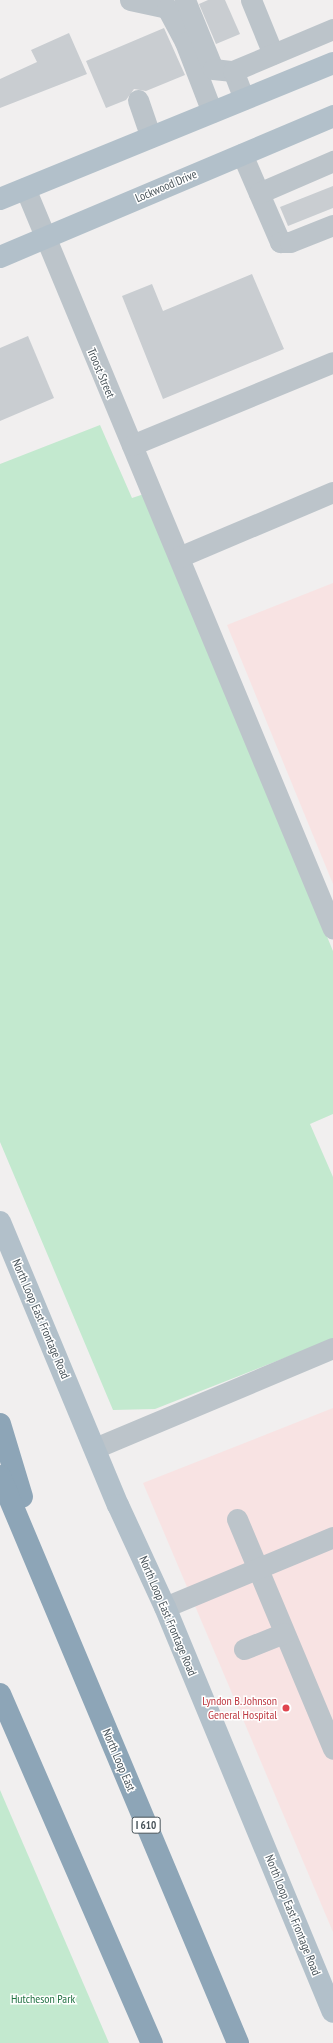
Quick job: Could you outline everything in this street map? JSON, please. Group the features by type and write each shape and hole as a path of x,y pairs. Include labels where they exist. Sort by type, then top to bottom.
{"highway":[{"path":"0,1424 55,1607"},
{"name":"North Loop East","path":"0,1476 238,2043"},
{"path":"0,1694 152,2043"}],"main road":[{"path":"0,199 333,63"},
{"name":"Lockwood Drive","path":"0,257 44,237 333,116"},
{"name":"North Loop East Frontage Road","path":"0,1222 95,1448 165,1607 333,2012"}],"street":[{"path":"130,0 167,8 185,42 212,112"},
{"path":"185,0 213,69 233,71 332,32"},
{"path":"250,0 273,54"},
{"path":"233,71 244,99"},
{"path":"138,100 151,137"},
{"path":"242,154 280,242 290,242 333,225"},
{"path":"259,193 333,161"},
{"name":"Troost Street","path":"25,188 44,237 179,557 333,929"},
{"path":"132,445 333,362"},
{"path":"179,557 333,492"},
{"path":"95,1448 333,1348"},
{"path":"237,1519 333,1748"},
{"path":"165,1607 188,1595 333,1537"},
{"path":"244,1650 284,1633"}],"shaded area":[{"path":"333,583 333,884 227,625"},
{"name":"Lyndon B. Johnson General Hospital","path":"333,1408 333,1932 143,1483"}],"green space":[{"path":"100,425 132,498 144,494 333,951 333,1114 310,1124 333,1177 333,1339 155,1409 113,1410 0,1142 0,464"},
{"name":"Hutcheson Park","path":"0,1790 109,2043 0,2043"}],"building":[{"path":"208,0 225,0 240,34 216,44 199,4"},
{"path":"164,28 185,75 146,91 134,89 126,100 106,108 86,61"},
{"path":"69,33 87,74 0,108 0,79 37,62 31,50"},
{"path":"333,186 333,208 288,226 280,207"},
{"path":"252,274 284,349 163,399 122,296 152,284 163,311"},
{"path":"28,336 54,398 0,421 0,348"}],"place":[{"name":"Lyndon B. Johnson General Hospital","path":"286,1708"}]}
